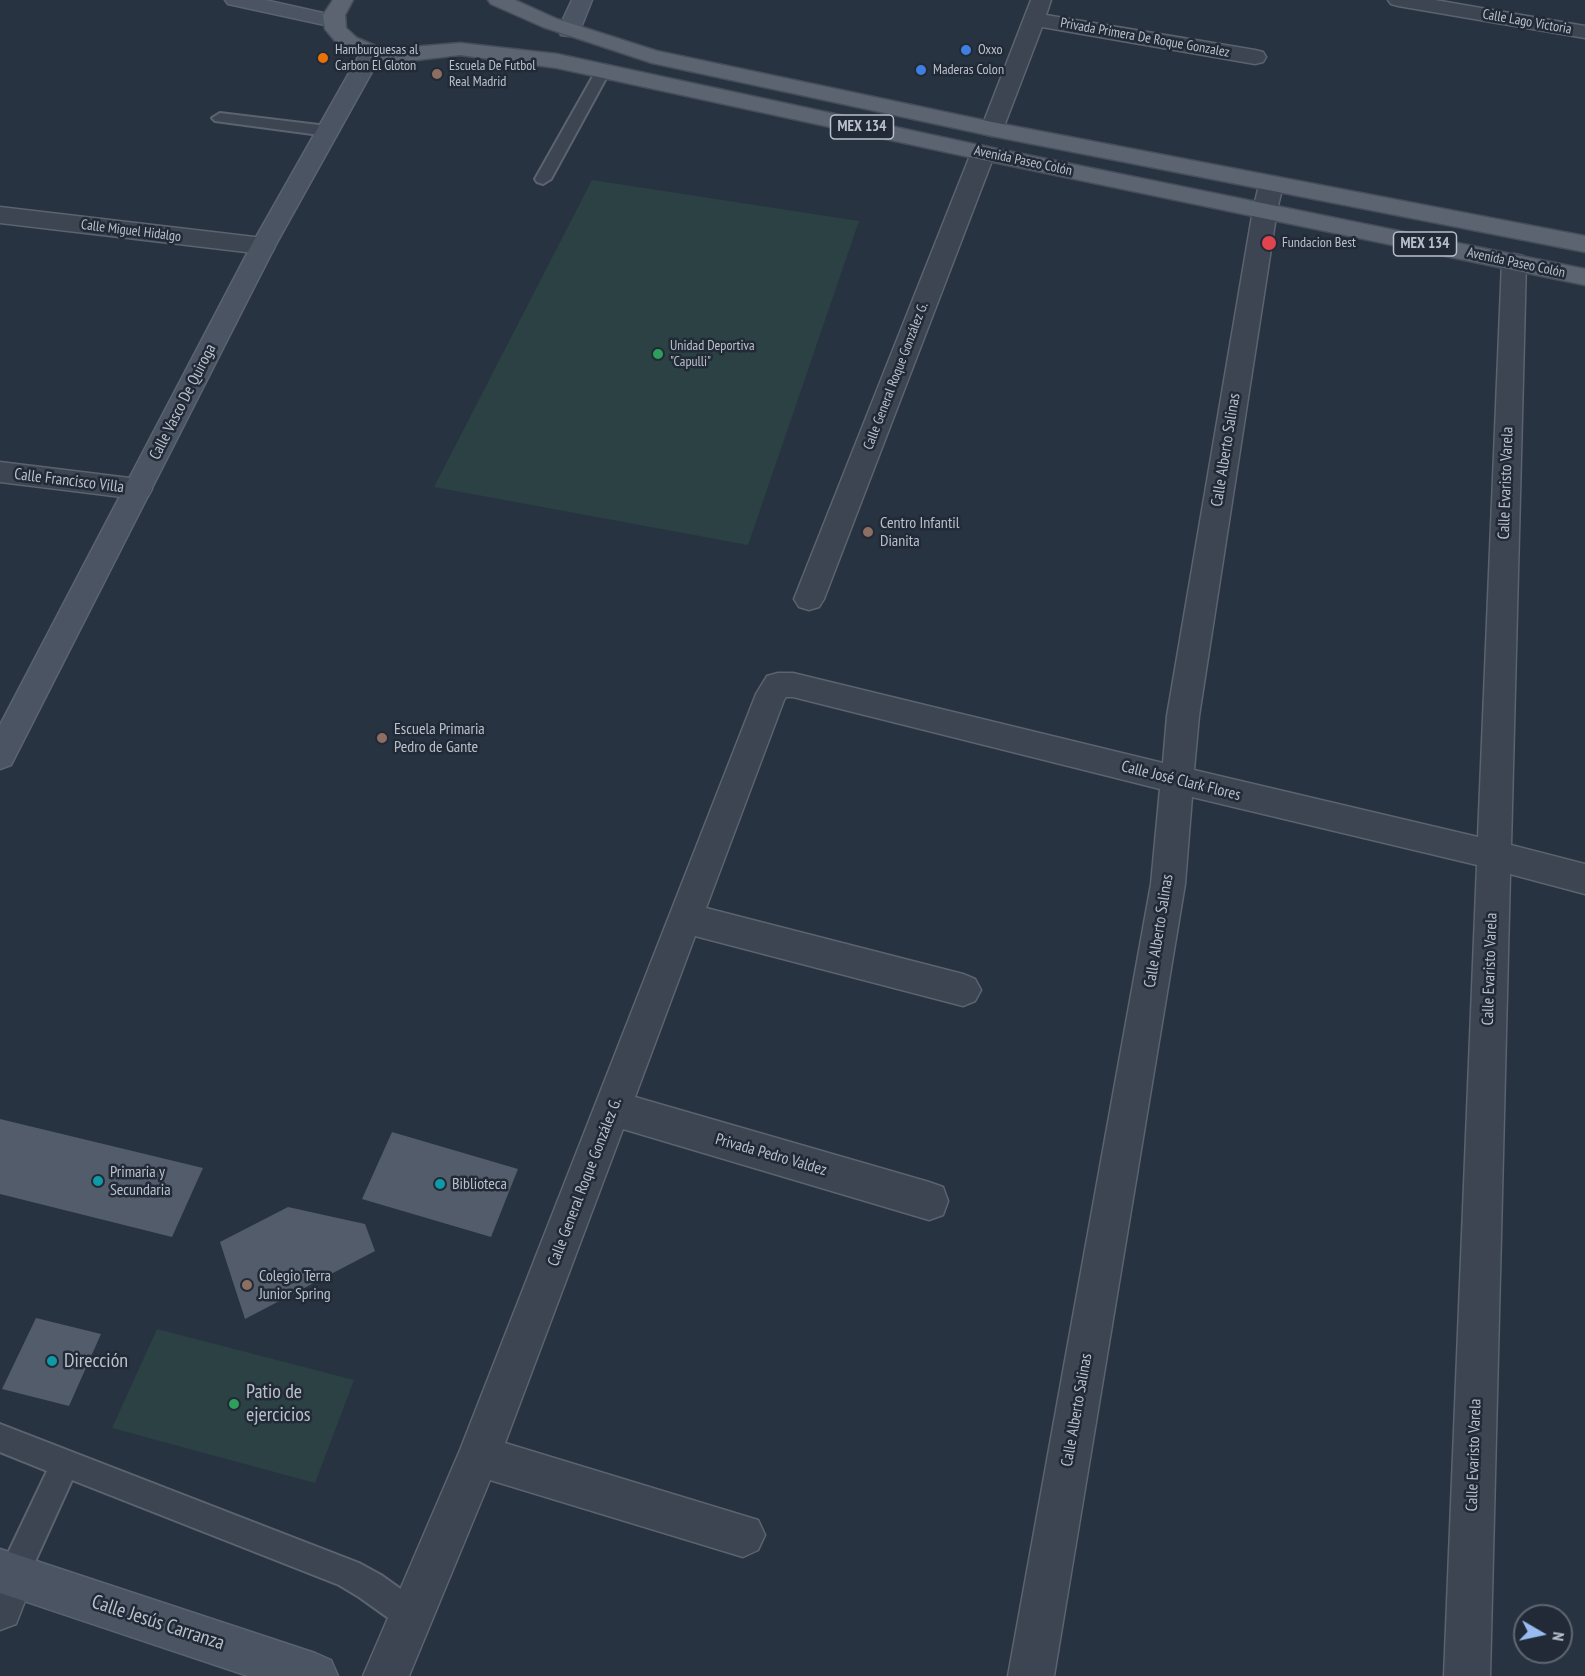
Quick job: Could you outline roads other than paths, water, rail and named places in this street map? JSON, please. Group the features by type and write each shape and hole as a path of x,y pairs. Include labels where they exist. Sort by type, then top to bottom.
{"main road":[{"path":"235,0 334,21 336,10 343,0"},
{"name":"Avenida Paseo Colón","path":"498,0 569,30 652,56 988,141"},
{"path":"569,30 582,0"},
{"name":"Avenida Paseo Colón","path":"334,21 338,33 344,40 372,52 400,55 460,49 528,56 988,141 1268,197 1585,244"},
{"name":"Calle Vasco De Quiroga","path":"0,756 263,246 372,52"},
{"name":"Avenida Paseo Colón","path":"1268,197 1514,262 1585,277"},
{"name":"Calle Jesús Carranza","path":"4,1585 315,1676"}],"street":[{"name":"Calle Lago Victoria","path":"1398,0 1427,2 1585,32"},
{"name":"Privada Primera De Roque Gonzalez","path":"1037,10 1256,57"},
{"name":"Calle General Roque González G.","path":"809,599 1037,10"},
{"name":"Calle Alberto Salinas","path":"1031,1676 1166,896 1179,780 1183,716 1268,197"},
{"name":"Calle Miguel Hidalgo","path":"0,215 263,246"},
{"name":"Calle Evaristo Varela","path":"1467,1676 1514,262"},
{"name":"Calle Francisco Villa","path":"0,472 138,489"},
{"name":"Calle José Clark Flores","path":"778,686 793,685 1585,879"},
{"name":"Calle General Roque González G.","path":"386,1676 479,1456 771,694 778,686"},
{"path":"685,918 963,990"},
{"name":"Privada Pedro Valdez","path":"613,1108 929,1201"},
{"path":"479,1456 743,1535"}],"lane":[{"path":"543,179 603,71"},
{"path":"220,118 327,131"},
{"path":"0,1438 348,1574 370,1586 412,1616"},
{"path":"4,1585 65,1463"}],"place":[{"name":"Oxxo","path":"966,50"},
{"name":"Hamburguesas al Carbon El Gloton","path":"323,58"},
{"name":"Maderas Colon","path":"921,70"},
{"name":"Escuela De Futbol Real Madrid","path":"437,74"},
{"name":"Fundacion Best","path":"1269,243"},
{"name":"Unidad Deportiva \"Capulli\"","path":"658,354"},
{"name":"Centro Infantil Dianita","path":"868,532"},
{"name":"Escuela Primaria Pedro de Gante","path":"382,738"},
{"name":"Primaria y Secundaria","path":"98,1181"},
{"name":"Biblioteca","path":"440,1184"},
{"name":"Colegio Terra Junior Spring","path":"247,1285"},
{"name":"Dirección","path":"52,1361"},
{"name":"Patio de ejercicios","path":"234,1404"}]}
